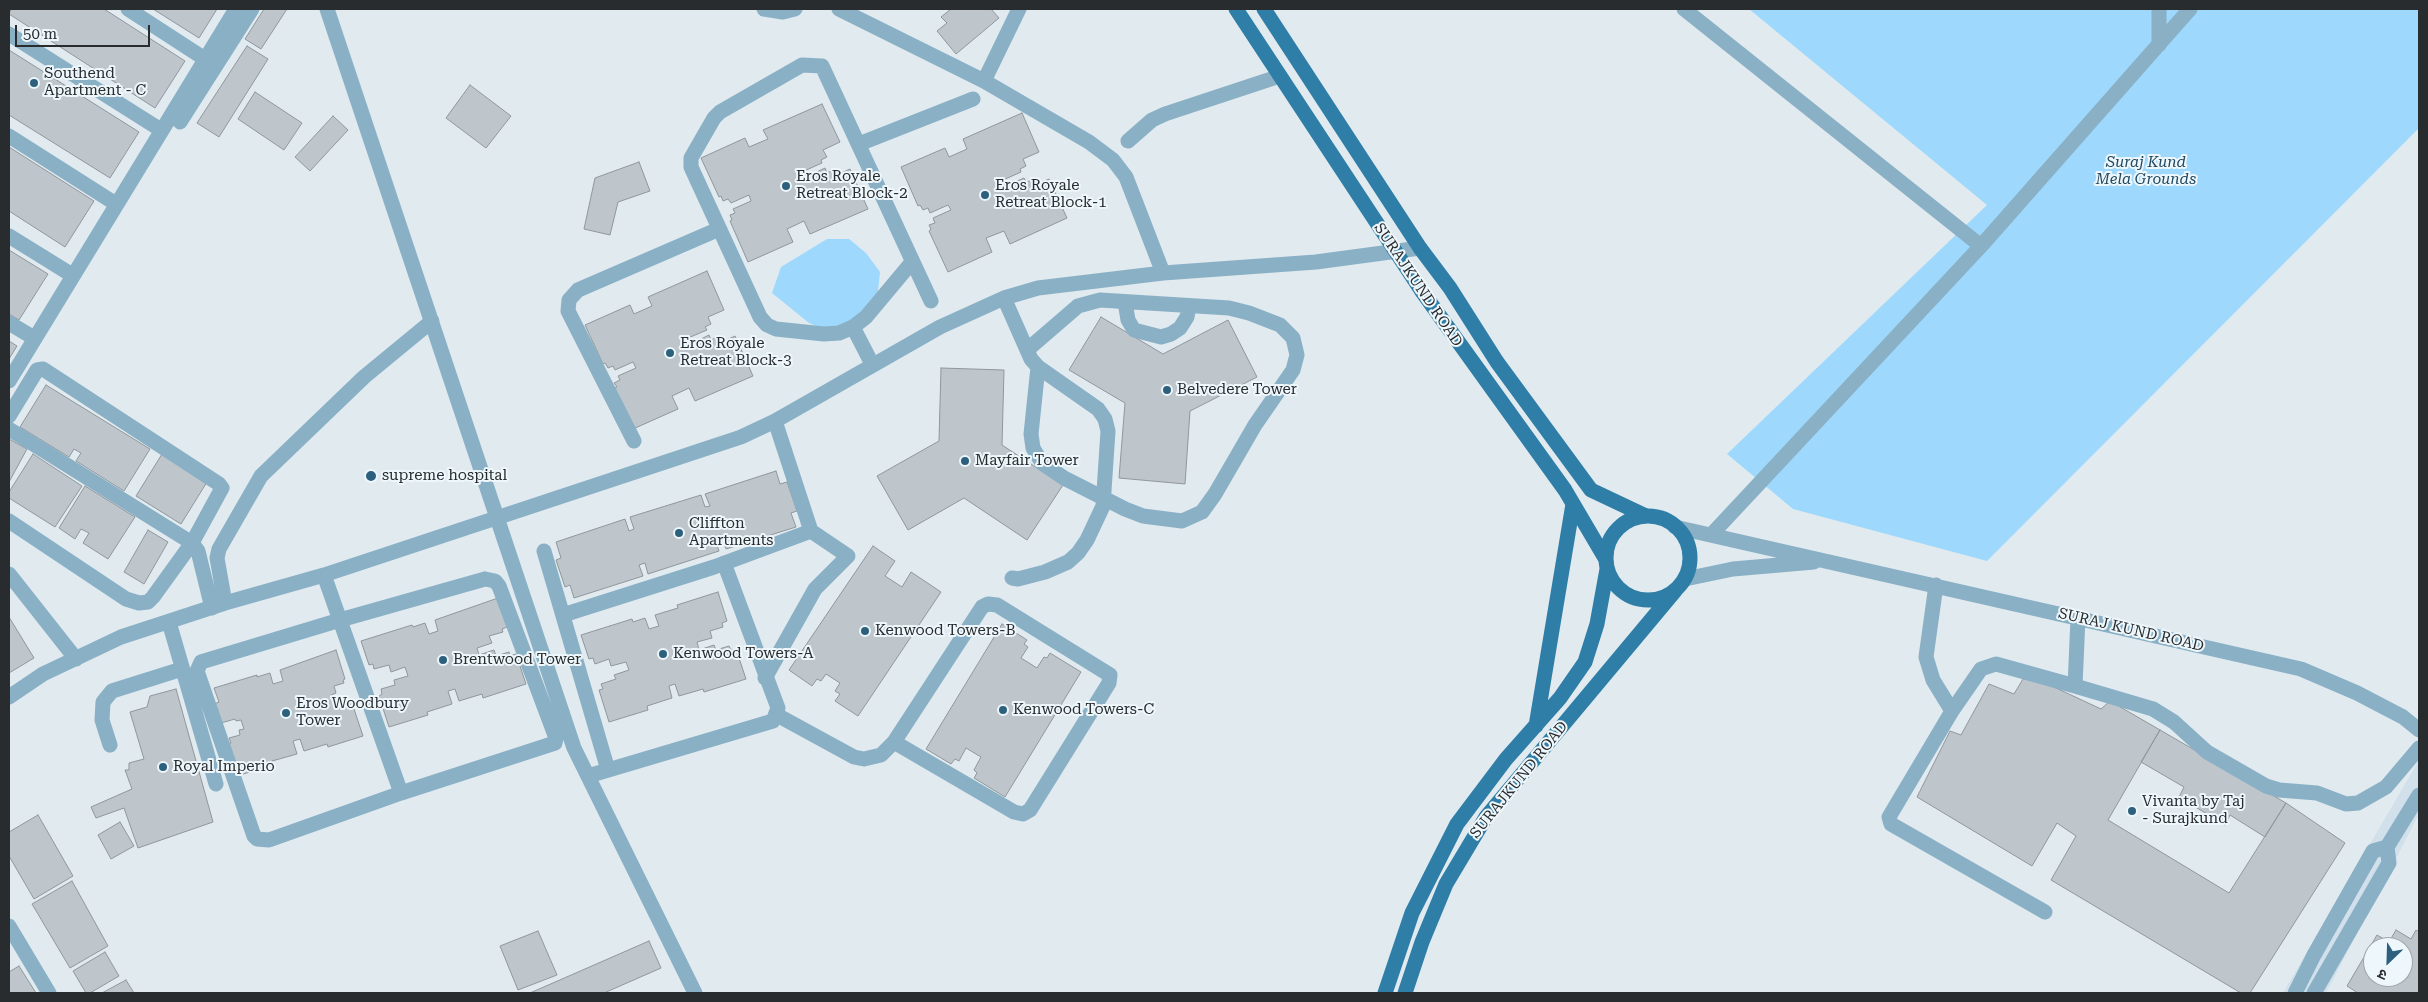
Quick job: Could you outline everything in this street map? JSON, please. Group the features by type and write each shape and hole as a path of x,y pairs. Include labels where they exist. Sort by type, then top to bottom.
{"main road":[{"name":"SURAJKUND ROAD","path":"1236,9 1394,250 1573,504 1606,564 1596,624 1585,662 1560,698 1479,794 1448,840 1412,913 1385,993"},
{"name":"SURAJKUND ROAD","path":"1264,9 1420,248 1450,288 1496,362 1591,490 1646,516"},
{"path":"1536,726 1573,504"},
{"path":"1646,516 1663,519 1676,527 1687,543 1690,555 1685,579 1675,591 1653,600 1637,599 1622,591 1612,581 1606,564 1613,535 1622,525 1646,516"},
{"name":"SURAJKUND ROAD","path":"1405,993 1425,934 1446,884 1486,817 1675,591"}],"street":[{"path":"128,9 205,59"},
{"path":"9,381 236,9"},
{"path":"180,122 252,9"},
{"path":"327,9 571,740 695,993"},
{"path":"764,9 783,12 795,9"},
{"path":"839,9 984,80 1089,142 1113,160 1126,177 1163,274"},
{"path":"984,80 1019,9"},
{"path":"1684,9 1981,246"},
{"path":"2158,9 2159,45"},
{"path":"1711,535 1981,246 2190,9"},
{"path":"9,34 161,130"},
{"path":"912,262 866,317 853,327 839,333 824,334 776,329 767,325 760,318 691,167 695,150 720,112 802,65 813,64 822,66 931,301"},
{"path":"1128,141 1152,120 1164,114 1280,76"},
{"path":"859,144 973,99"},
{"path":"9,136 116,204"},
{"path":"634,441 568,311 569,300 578,290 719,229"},
{"path":"9,236 72,276"},
{"path":"9,698 43,674 121,637 218,605 324,575 741,437 775,420 940,327 1004,298 1038,288 1163,274 1316,262 1420,248"},
{"path":"1004,298 1038,367 1098,409 1105,419 1108,431 1103,506 1087,540 1078,553 1068,562 1045,572 1018,579 1012,578"},
{"path":"1028,350 1078,306 1100,300 1229,308 1280,325 1293,338 1297,355 1293,370 1255,425 1215,494 1202,512 1182,521 1143,516 1064,478 1042,463 1033,448 1031,434 1038,367"},
{"path":"1125,302 1128,320 1134,330 1161,337 1171,334 1180,328 1187,318 1189,306"},
{"path":"218,605 217,558 219,549 261,476 364,377 432,321"},
{"path":"9,324 34,338"},
{"path":"853,327 872,364"},
{"path":"9,416 37,370 44,369 219,484 222,488 220,495 192,543 148,602 139,603 126,599 9,520"},
{"path":"765,678 815,589 848,556 811,530 775,420"},
{"path":"9,429 192,543 198,551 218,605"},
{"name":"SURAJ KUND ROAD","path":"1676,527 2301,669 2357,693 2403,718 2419,730"},
{"path":"563,615 724,563 811,530"},
{"path":"544,551 608,770"},
{"path":"1685,579 1733,569 1830,561"},
{"path":"588,776 767,725 777,715 778,708 765,678 724,563"},
{"path":"9,574 76,659"},
{"path":"324,575 401,793"},
{"path":"110,745 102,720 103,702 112,691 195,667 340,620 485,579 495,581 556,738 553,745 401,793 269,840 258,839 254,836 238,794 195,667 169,622"},
{"path":"1936,585 1926,656 1933,680 1952,711"},
{"path":"777,715 854,757 864,759 881,755 894,742 982,607 988,604 997,605 1110,675 1109,683 1030,810 1023,814 1014,812 894,742"},
{"path":"2075,686 2078,618"},
{"path":"2045,912 1891,824 1890,821 1891,812 1952,711 1981,669 1990,665 1996,664 2153,709 2174,722 2207,752 2266,786 2279,790 2317,792 2346,804 2358,803 2386,787 2419,748"},
{"path":"195,667 216,784"},
{"path":"2416,800 2419,821"},
{"path":"2314,993 2389,863 2387,847 2416,800"},
{"path":"2295,993 2314,955 2373,851 2387,847"},
{"path":"9,926 48,993"}],"shaded area":[{"path":"2419,760 2419,814 2326,993 2283,993"}],"green space":[{"name":"Suraj Kund Mela Grounds","path":"1749,9 2419,9 2419,128 1987,561 1793,509 1727,454 1987,205"},
{"path":"827,239 849,239 866,253 880,272 878,291 872,308 839,329 825,330 809,323 772,293 781,267"}],"building":[{"path":"11,9 104,9 185,61 155,108 9,14"},
{"path":"153,9 217,9 199,38"},
{"path":"264,9 287,9 261,49 245,39"},
{"path":"951,9 991,9 999,18 956,54 937,31 947,23 941,17"},
{"path":"247,46 268,59 219,137 197,123"},
{"name":"Southend Apartment - C","path":"9,50 139,132 110,178 9,115"},
{"path":"470,85 511,116 486,148 446,118"},
{"path":"255,92 302,123 284,150 238,119"},
{"name":"Eros Royale Retreat Block-2","path":"822,104 840,142 823,150 827,157 821,160 822,163 804,171 806,177 825,168 827,173 833,170 835,176 850,169 868,209 810,234 804,221 787,229 793,242 748,262 730,221 732,220 730,215 735,213 733,209 751,201 749,195 731,203 728,199 723,201 721,196 719,197 701,158 745,138 749,147 768,139 763,130"},
{"name":"Eros Royale Retreat Block-1","path":"1022,113 1039,152 1023,159 1026,166 1020,169 1021,172 1003,180 1006,186 1024,178 1026,182 1032,180 1035,185 1049,179 1067,218 1010,244 1004,231 986,238 992,252 948,272 929,231 931,229 929,225 935,223 933,218 951,210 948,205 930,213 928,208 923,210 920,205 918,206 901,167 945,148 949,157 967,149 963,139"},
{"path":"333,116 348,130 310,171 295,157"},
{"path":"9,147 94,201 65,247 9,211"},
{"path":"639,162 650,191 618,202 610,235 584,229 595,178"},
{"path":"9,250 48,274 19,320 9,314"},
{"name":"Eros Royale Retreat Block-3","path":"707,271 724,310 708,317 711,324 705,327 707,330 688,338 691,344 709,335 711,340 717,337 720,343 735,336 753,376 695,401 689,388 672,396 678,409 633,429 614,388 617,387 614,383 620,380 618,376 636,368 633,362 615,370 613,366 608,368 605,363 603,364 585,325 630,305 634,314 652,306 648,297"},
{"name":"Belvedere Tower","path":"1101,317 1163,354 1228,320 1257,377 1190,411 1185,484 1119,478 1125,403 1069,370"},
{"path":"9,341 17,346 9,359"},
{"name":"Mayfair Tower","path":"941,368 1004,370 1002,445 1063,485 1027,540 964,498 908,530 877,476 939,441"},
{"path":"46,385 150,449 124,491 76,461 81,453 74,449 69,457 20,427"},
{"path":"9,439 27,449 9,482"},
{"path":"33,454 82,486 55,527 9,498 9,492"},
{"path":"162,454 207,482 181,524 136,496"},
{"name":"Cliffton Apartments","path":"776,471 780,484 787,482 797,511 791,513 796,527 726,549 721,535 714,537 719,551 648,574 645,563 639,565 643,576 574,598 570,585 565,587 556,560 561,558 556,542 625,519 629,531 634,529 630,517 701,495 705,507 710,506 705,494"},
{"path":"85,486 135,517 108,559 83,543 89,533 81,529 75,539 59,528"},
{"path":"148,530 168,542 144,584 124,572"},
{"name":"Kenwood Towers-B","path":"873,546 895,561 885,576 902,587 911,572 941,592 858,716 835,701 840,694 835,691 840,683 826,674 821,681 817,679 812,686 789,670"},
{"name":"Kenwood Towers-A","path":"718,592 727,621 722,623 723,627 710,631 712,638 697,642 699,650 714,645 716,650 729,646 731,650 736,649 746,679 704,692 703,689 679,696 675,684 669,686 672,698 647,706 648,710 609,722 599,690 603,689 601,684 616,679 614,675 629,670 626,662 611,666 609,659 595,664 593,658 589,659 581,635 632,619 633,622 645,618 649,629 659,626 655,615 678,608 677,605"},
{"name":"Brentwood Tower","path":"498,598 507,627 502,629 503,632 489,636 492,643 477,648 479,655 494,650 496,656 509,652 510,656 516,654 526,684 483,698 482,694 459,701 455,689 448,691 452,704 427,712 428,715 389,727 379,696 382,694 381,689 395,685 394,680 408,676 405,667 391,672 389,665 374,669 373,664 369,665 361,641 412,625 413,627 425,623 429,634 438,631 435,620"},
{"path":"9,617 34,658 9,673"},
{"name":"Kenwood Towers-C","path":"1002,624 1027,640 1024,644 1028,647 1021,658 1037,668 1044,657 1047,658 1050,653 1081,672 1005,797 974,778 977,773 974,770 981,757 966,748 959,761 955,759 951,764 926,749"},
{"name":"Eros Woodbury Tower","path":"336,650 345,679 343,680 344,683 334,686 336,693 331,695 337,706 350,702 363,736 328,747 327,744 304,751 300,739 293,741 297,754 272,761 273,765 240,775 227,744 231,743 229,738 240,735 239,730 244,729 241,720 236,721 235,719 221,723 214,704 219,702 214,688 270,673 273,684 283,681 280,670"},
{"path":"2026,674 2101,709 2110,701 2160,730 2108,820 2229,893 2286,803 2345,843 2250,993 2241,993 2051,880 2076,836 2057,823 2032,866 1917,797 1950,731 1961,735 1989,684 2014,694"},
{"name":"Royal Imperio","path":"176,689 213,822 138,848 124,808 96,818 91,807 132,789 125,770 129,770 129,763 144,759 130,712 147,707 150,696"},
{"path":"2160,730 2286,803 2265,837 2230,815 2225,825 2179,797 2184,787 2141,762"},
{"path":"38,815 73,876 34,899 9,856 9,832"},
{"path":"120,822 134,846 111,859 98,835"},
{"path":"72,881 108,946 70,968 32,904"},
{"path":"2396,930 2408,937 2392,937"},
{"path":"2416,930 2419,932 2419,993 2358,993 2347,986 2363,959 2363,987 2413,987 2412,937"},
{"path":"538,931 557,975 518,990 500,946"},
{"path":"649,941 661,968 604,993 530,993"},
{"path":"105,952 119,976 90,993 86,993 73,971"},
{"path":"19,966 36,993 9,993 9,972"},
{"path":"126,980 134,993 102,993"}],"place":[{"name":"Southend Apartment - C","path":"34,83"},
{"name":"Eros Royale Retreat Block-2","path":"786,186"},
{"name":"Eros Royale Retreat Block-1","path":"985,195"},
{"name":"Eros Royale Retreat Block-3","path":"670,353"},
{"name":"Belvedere Tower","path":"1167,390"},
{"name":"Mayfair Tower","path":"965,461"},
{"name":"supreme hospital","path":"371,476"},
{"name":"Cliffton Apartments","path":"679,533"},
{"name":"Kenwood Towers-B","path":"865,631"},
{"name":"Kenwood Towers-A","path":"663,654"},
{"name":"Brentwood Tower","path":"443,660"},
{"name":"Kenwood Towers-C","path":"1003,710"},
{"name":"Eros Woodbury Tower","path":"286,713"},
{"name":"Royal Imperio","path":"163,767"},
{"name":"Vivanta by Taj - Surajkund","path":"2132,811"}]}
